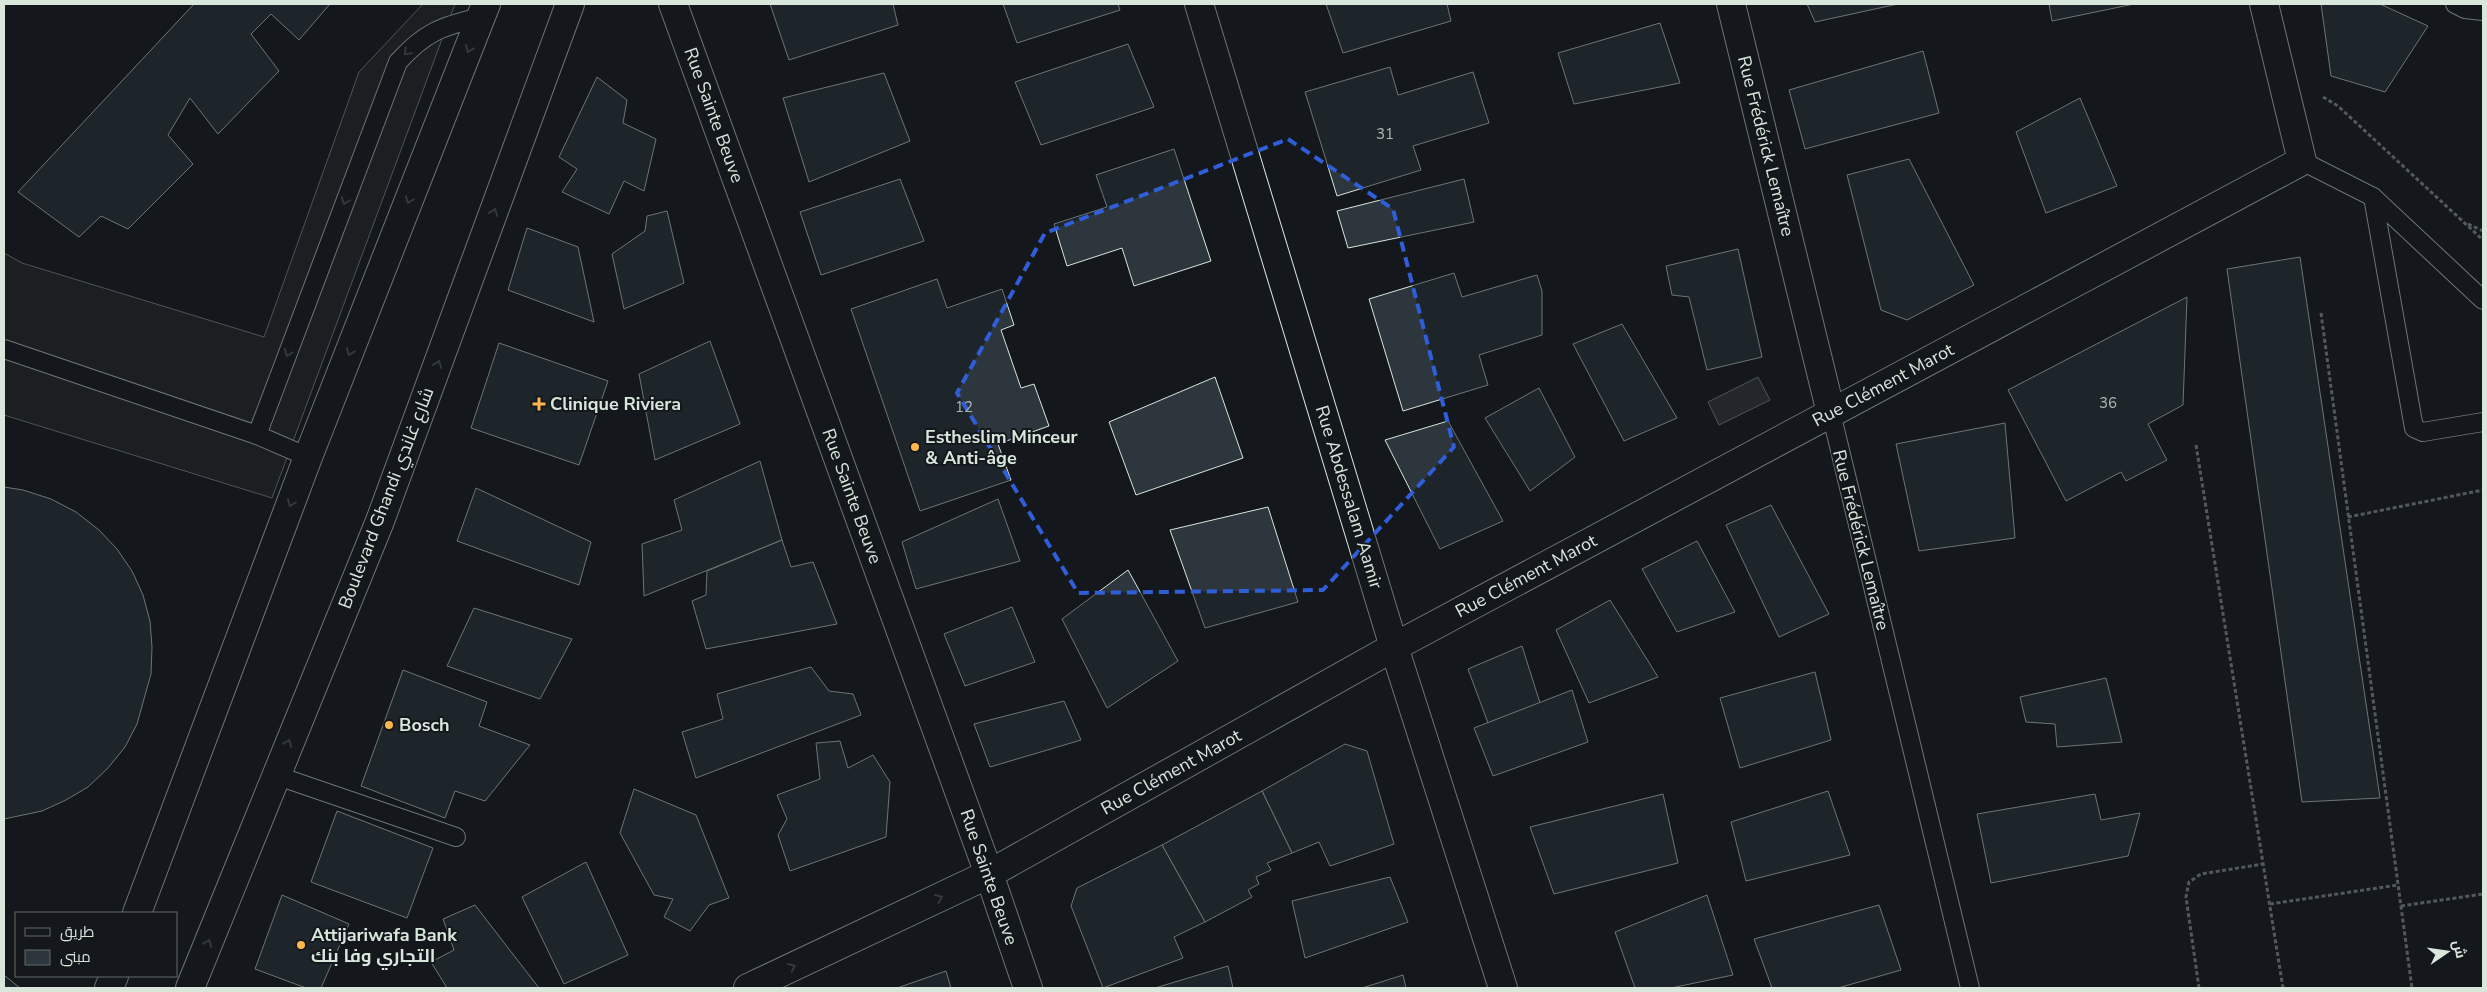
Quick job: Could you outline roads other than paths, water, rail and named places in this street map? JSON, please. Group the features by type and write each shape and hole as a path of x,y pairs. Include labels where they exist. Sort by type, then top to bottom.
{"street":[{"name":"Boulevard Ghandi شارع غاندي","path":"190,988 275,775 380,521 570,4"},
{"name":"Rue Sainte Beuve","path":"673,4 989,874 1028,988"},
{"name":"Rue Abdessalam Aamir","path":"1199,4 1394,647 1503,988"},
{"name":"Rue Frédérick Lemaître","path":"1731,4 1831,413"},
{"path":"2264,4 2302,161"},
{"path":"137,912 308,457 484,10"},
{"name":"Rue Clément Marot","path":"748,988 989,874 1394,647 2302,161"}],"lane":[{"path":"2455,4 2465,9 2483,11"},
{"path":"257,435 398,62 427,35 484,10"},
{"path":"2302,161 2373,197 2483,300"},
{"path":"2373,197 2414,428 2423,432 2483,422"},
{"path":"4,349 257,435 308,457"},
{"name":"Rue Frédérick Lemaître","path":"1831,413 1970,988"},
{"path":"275,775 456,837"}],"place":[{"name":"Clinique Riviera","path":"539,404"},
{"name":"Estheslim Minceur & Anti-âge","path":"915,447"},
{"name":"Bosch","path":"389,725"},
{"name":"Attijariwafa Bank التجاري وفا بنك","path":"301,945"}]}
